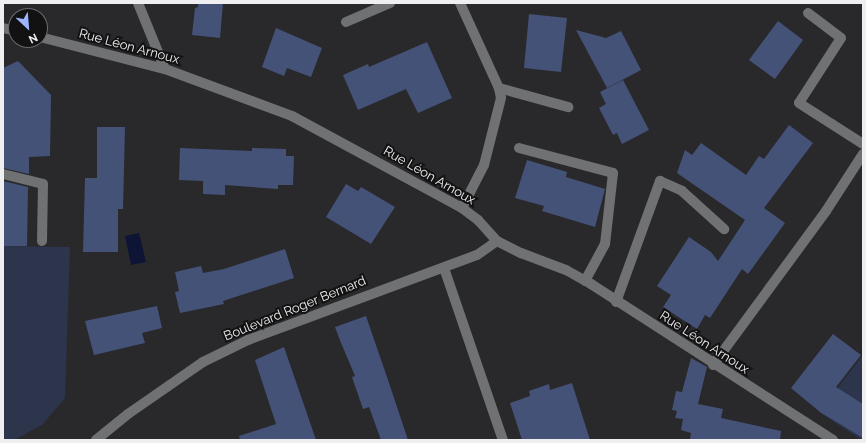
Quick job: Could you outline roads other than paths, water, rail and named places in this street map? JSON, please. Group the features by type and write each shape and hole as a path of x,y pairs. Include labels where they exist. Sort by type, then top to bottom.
{"street":[{"path":"138,3 165,69"},
{"path":"346,22 390,3"},
{"path":"460,3 499,88 500,98 498,114 484,165 462,208"},
{"path":"808,13 841,38 799,103 863,144"},
{"name":"Rue Léon Arnoux","path":"48,39 165,69 292,116 462,208 478,220 497,241 521,254 566,270 585,281 713,365 832,440"},
{"path":"499,88 568,107"},
{"path":"519,148 613,173 605,244 585,281"},
{"path":"713,365 826,211 863,154"},
{"path":"3,174 43,184 42,240"},
{"path":"616,302 660,181 682,191 724,229"},
{"name":"Boulevard Roger Bernard","path":"96,440 128,414 204,362 248,340 477,255 497,241"},
{"path":"444,268 503,440"}]}
